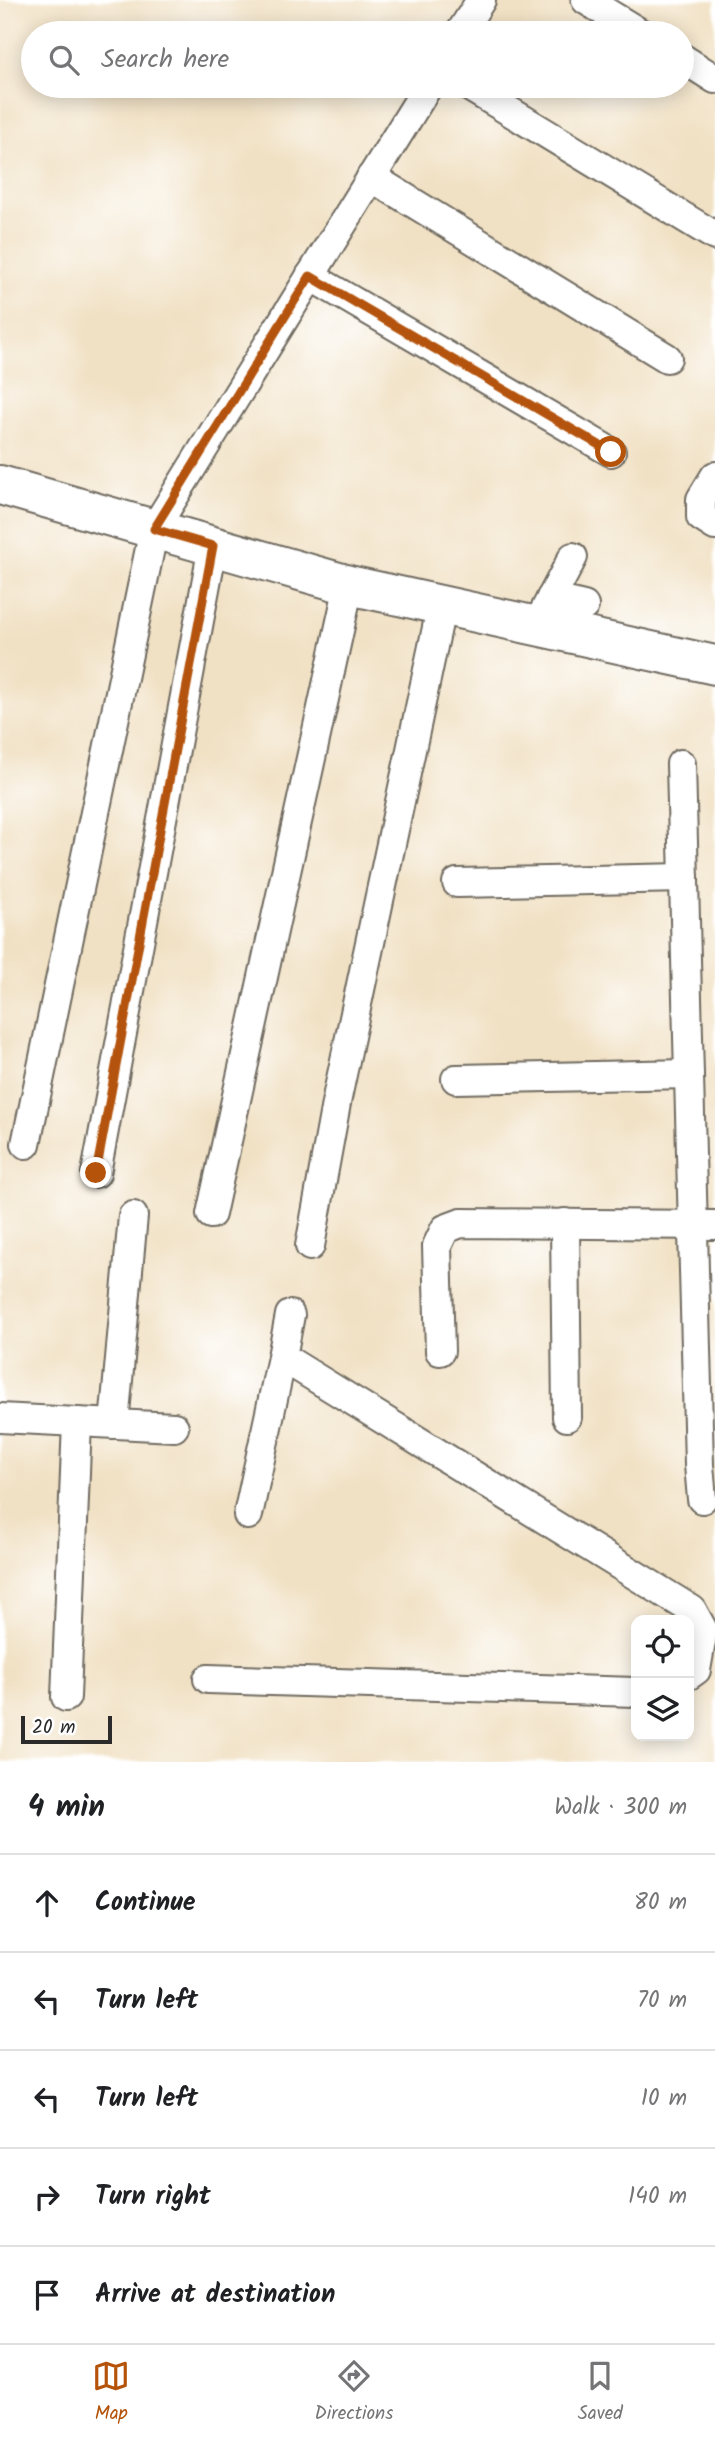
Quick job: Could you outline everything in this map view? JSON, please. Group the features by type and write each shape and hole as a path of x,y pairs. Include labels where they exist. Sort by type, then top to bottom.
{"street":[{"path":"468,21 481,0"},
{"path":"586,0 620,21"},
{"path":"694,66 715,79"},
{"path":"26,1144 151,540 420,98"},
{"path":"488,98 715,236"},
{"path":"371,177 667,358"},
{"path":"310,276 611,452"},
{"path":"715,476 701,499 701,517 715,526"},
{"path":"0,485 151,540"},
{"path":"0,512 151,540 347,593 706,671"},
{"path":"96,1173 211,555"},
{"path":"544,612 573,557"},
{"path":"211,1214 347,593"},
{"path":"440,614 544,612 584,606"},
{"path":"544,612 706,671"},
{"path":"310,1246 337,1098 440,614"},
{"path":"681,764 689,1074 704,1224 707,1465 702,1499"},
{"path":"457,883 684,878"},
{"path":"456,1079 689,1074"},
{"path":"114,1424 133,1216"},
{"path":"440,1350 437,1246 444,1229 461,1223 704,1224"},
{"path":"565,1223 567,1416"},
{"path":"248,1515 290,1315"},
{"path":"282,1357 692,1610 709,1630 694,1671"},
{"path":"0,1418 174,1427"},
{"path":"66,1697 77,1422"},
{"path":"208,1679 631,1692"}],"route":[{"path":"96,1173 213,546 154,529 310,276 611,452"}]}
